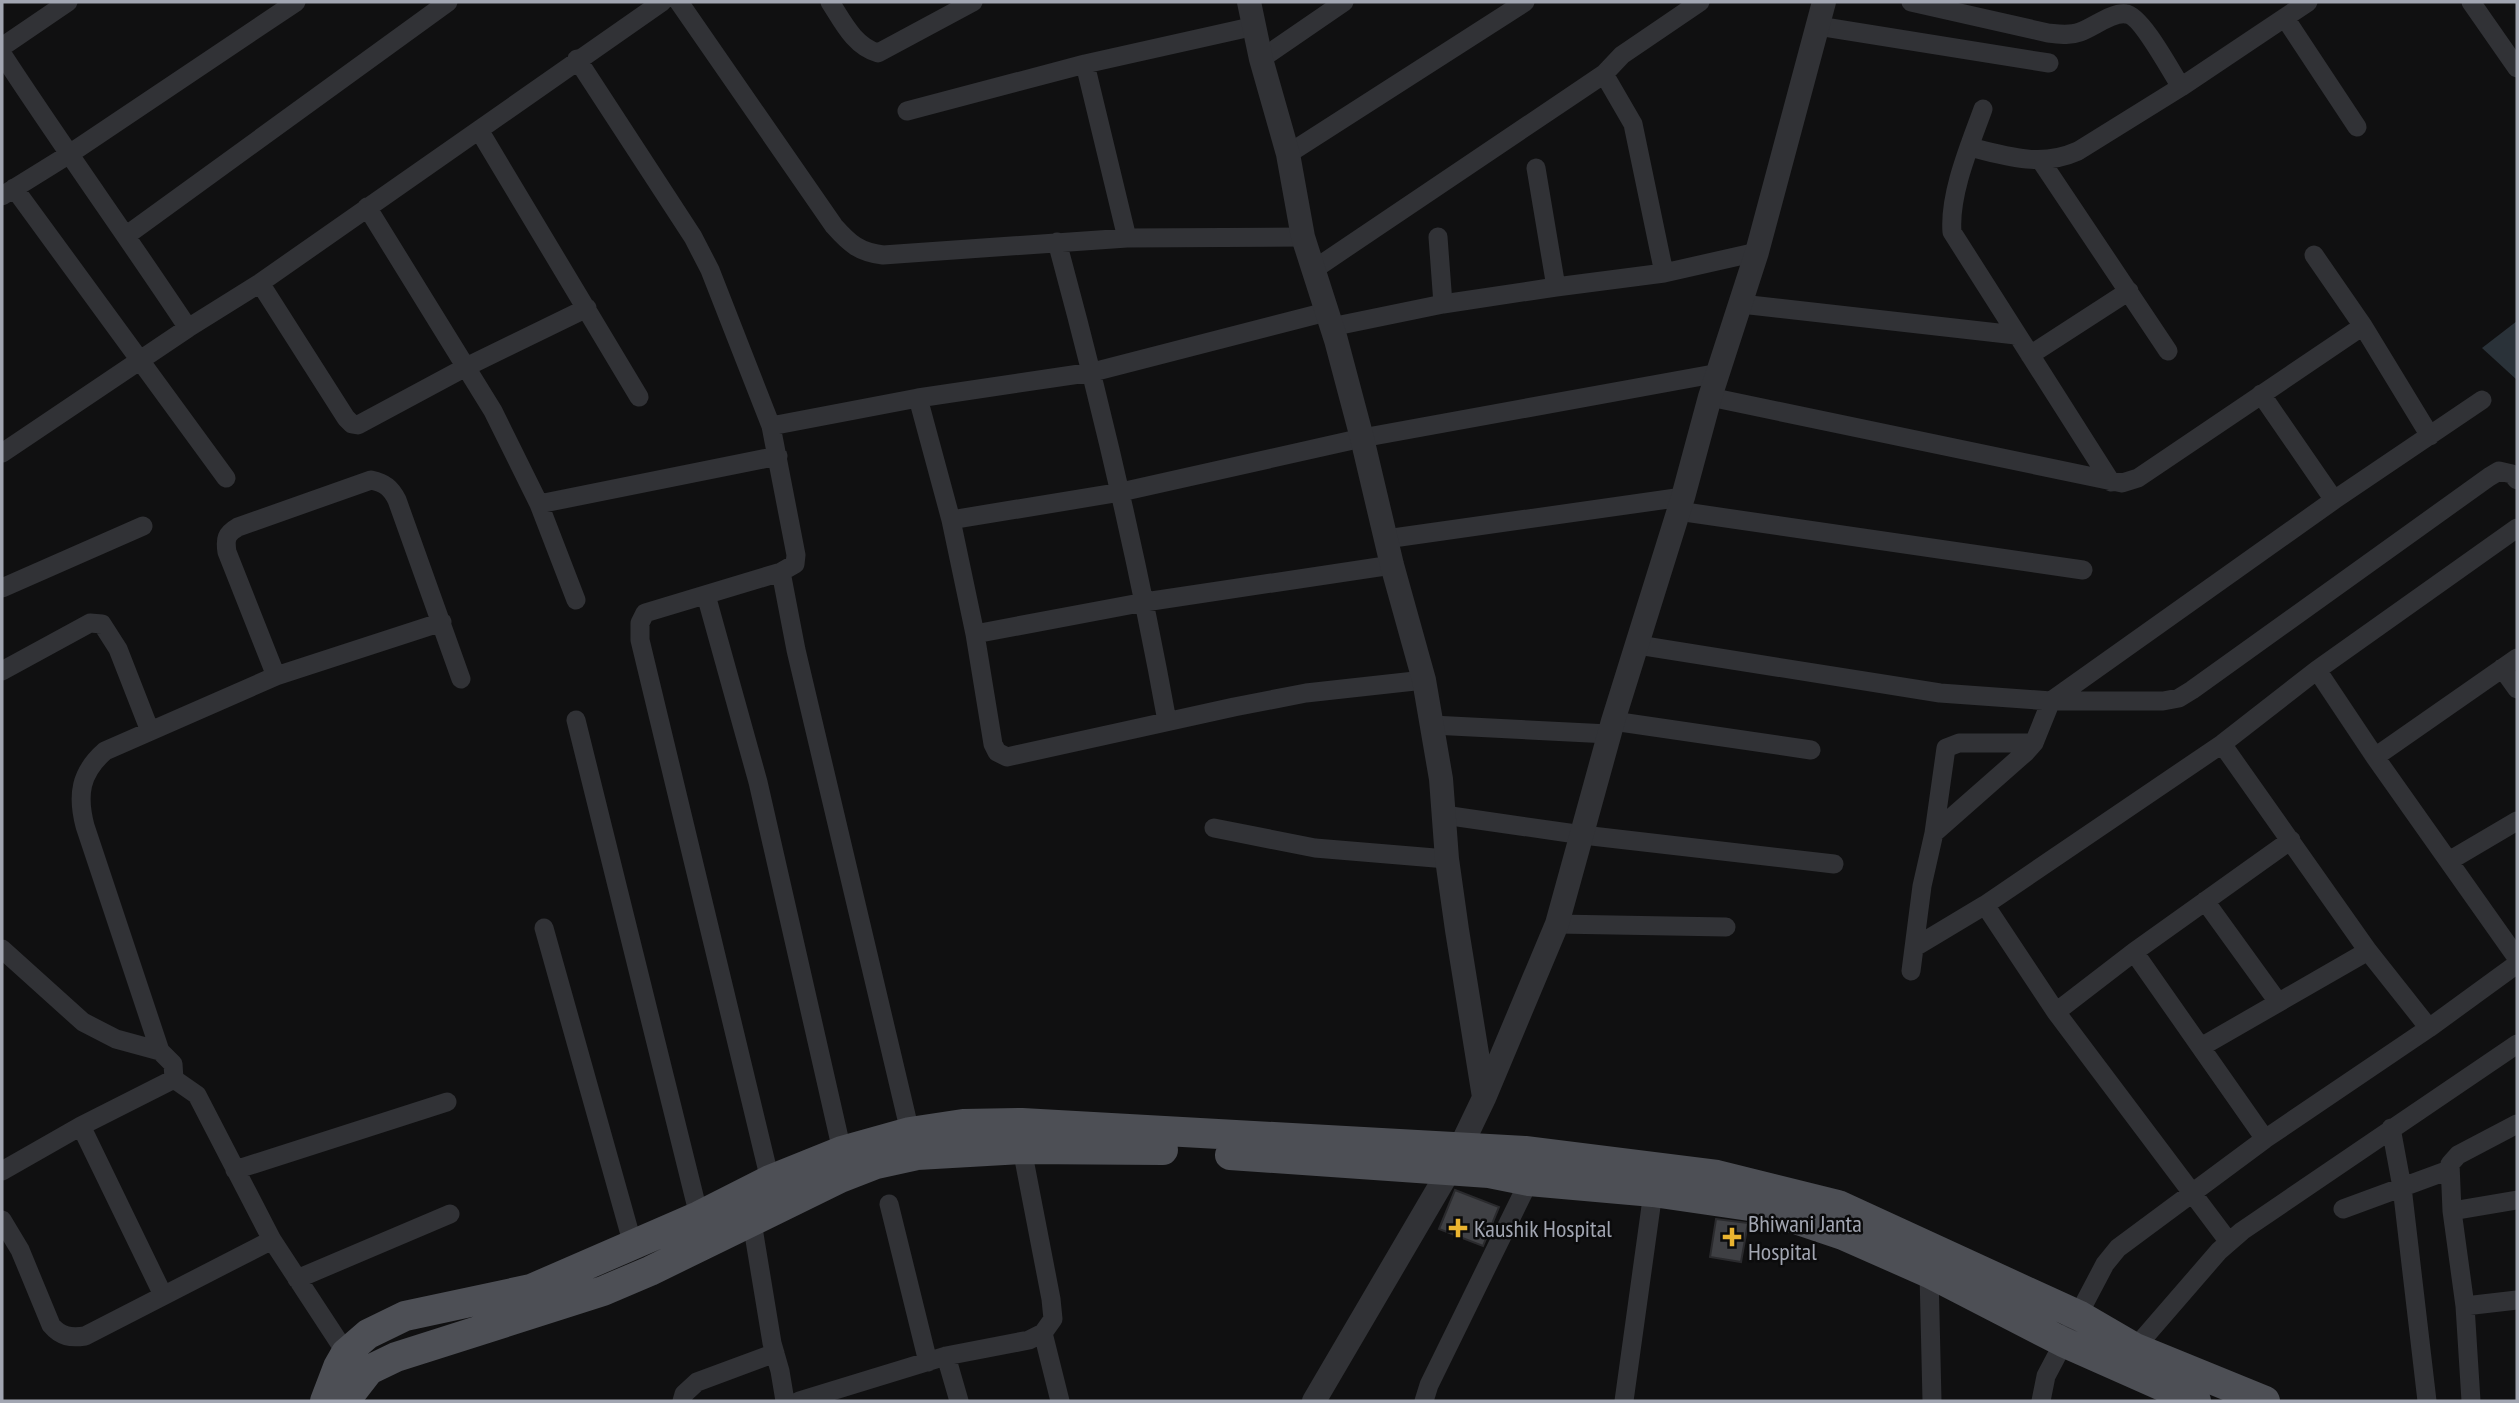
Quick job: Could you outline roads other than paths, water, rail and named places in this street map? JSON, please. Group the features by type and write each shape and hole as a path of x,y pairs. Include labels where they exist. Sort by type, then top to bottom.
{"main road":[{"path":"345,1401 369,1370 396,1357 603,1291 650,1271 757,1197 842,1151 910,1132 962,1124 1022,1122 1455,1158 1489,1173 1529,1181 1653,1192 1763,1208 1843,1235 1929,1273 2063,1342 2196,1401"},
{"path":"325,1401 346,1353 368,1334 405,1316 531,1289 699,1216 757,1197 840,1178 876,1164 918,1155 1022,1149 1146,1149 1455,1158 1525,1151 1717,1175 1838,1205 2080,1316 2134,1348 2265,1401"}],"street":[{"path":"2,47 68,2"},
{"path":"226,478 8,192 68,155 296,2"},
{"path":"127,235 448,2"},
{"path":"2,453 260,283 662,2"},
{"path":"679,2 834,226 850,244 866,253 883,255 1128,238 1303,237"},
{"path":"830,2 857,42 878,53 973,2"},
{"path":"1249,2 1261,59 1288,154 1303,237 1362,438 1392,565 1424,680 1441,779 1447,859 1484,1098"},
{"path":"1261,59 1344,2"},
{"path":"1288,154 1525,2"},
{"path":"1313,270 1604,74 1622,55 1700,2"},
{"path":"1911,2 2048,33 2069,35 2119,14 2127,14 2139,22 2182,87"},
{"path":"1969,147 2041,161 2062,159 2182,87 2308,2"},
{"path":"2471,2 2517,68"},
{"path":"1314,1401 1455,1158 1484,1098 1557,924 1611,728 1681,504 1710,397 1757,252 1821,14 2049,63"},
{"path":"2285,18 2357,127"},
{"path":"906,111 1085,64 1255,26"},
{"path":"2,54 68,155 127,235 188,328"},
{"path":"577,59 693,237 710,270 771,426 796,555 795,564 781,572 645,613 640,623 640,640 757,1197 775,1353 785,1401"},
{"path":"1085,64 1128,238"},
{"path":"1604,74 1633,124 1664,273"},
{"path":"1983,109 1969,147 1955,202 1952,232 2111,482"},
{"path":"479,131 639,397"},
{"path":"2041,161 2168,351"},
{"path":"1536,168 1556,287"},
{"path":"367,207 493,411 539,505 576,600"},
{"path":"1438,237 1443,304"},
{"path":"1057,242 1093,372 1121,492 1146,602 1167,721"},
{"path":"771,426 918,398 1093,372 1329,320 1664,273 1757,252"},
{"path":"2314,255 2363,326 2430,436"},
{"path":"260,283 352,424 358,425 466,367 587,308"},
{"path":"2030,355 2129,291"},
{"path":"1741,304 2016,335"},
{"path":"1710,397 2122,483 2138,478 2363,326"},
{"path":"951,520 1121,492 1362,438 1719,373"},
{"path":"2261,394 2334,500"},
{"path":"918,398 951,520 975,634 993,744 997,752 1007,757 1306,693 1424,680"},
{"path":"1934,833 2034,743 2051,701 2334,500 2482,400"},
{"path":"539,505 778,456"},
{"path":"1638,645 1940,693 2051,701 2163,701 2179,698 2489,477 2499,471 2512,474 2517,480"},
{"path":"276,676 227,552 225,539 238,527 371,480 382,482 391,489 397,500 461,680"},
{"path":"1386,540 1681,504 2082,570"},
{"path":"2,588 143,526"},
{"path":"1915,947 1985,905 2222,744 2317,670 2515,535"},
{"path":"975,634 1146,602 1392,565"},
{"path":"781,572 796,650 910,1132"},
{"path":"706,595 758,782 842,1151"},
{"path":"174,1079 173,1065 160,1051 80,807 81,790 90,764 105,751 276,676 442,622"},
{"path":"2,671 90,623 102,624 118,649 150,731"},
{"path":"2375,758 2509,663 2517,689"},
{"path":"2317,670 2375,758 2517,958"},
{"path":"576,720 699,1216"},
{"path":"1432,725 1611,728 1811,750"},
{"path":"1911,971 1922,886 1934,833 1946,748 1959,743 2034,743"},
{"path":"2222,744 2368,951 2429,1028"},
{"path":"1444,815 1583,835 1834,864"},
{"path":"2449,861 2517,821"},
{"path":"1214,828 1315,848 1447,859"},
{"path":"2056,1012 2134,952 2291,840"},
{"path":"2205,901 2278,1002"},
{"path":"1985,905 2056,1012 2229,1242"},
{"path":"1557,924 1726,926"},
{"path":"544,928 633,1245"},
{"path":"2,949 83,1022 116,1039 160,1051"},
{"path":"2201,1047 2368,951"},
{"path":"2134,952 2265,1139"},
{"path":"2041,1401 2046,1376 2063,1342 2080,1316 2105,1264 2118,1248 2265,1139 2429,1028 2517,964"},
{"path":"2134,1348 2229,1242 2275,1206 2517,1044"},
{"path":"2,1171 80,1126 174,1079"},
{"path":"174,1079 197,1095 272,1240 346,1353"},
{"path":"235,1170 447,1102"},
{"path":"2471,1401 2465,1306 2449,1170 2453,1159 2458,1155 2517,1124"},
{"path":"80,1126 163,1295"},
{"path":"2391,1129 2402,1187 2427,1401"},
{"path":"799,1401 937,1359 1029,1340 1042,1333 1053,1319 1051,1298 1022,1149"},
{"path":"2343,1209 2449,1170"},
{"path":"1424,1401 1429,1385 1529,1181"},
{"path":"1624,1401 1653,1192"},
{"path":"2452,1210 2517,1200"},
{"path":"889,1204 937,1359 959,1401"},
{"path":"297,1279 450,1214"},
{"path":"2,1220 20,1250 48,1320 62,1335 76,1337 85,1335 272,1240"},
{"path":"1929,1273 1932,1401"},
{"path":"2465,1306 2517,1300"},
{"path":"1042,1333 1059,1401"},
{"path":"682,1401 684,1394 696,1382 775,1353"}],"place":[{"name":"Kaushik Hospital","path":"1458,1228"},
{"name":"Bhiwani Janta Hospital","path":"1732,1237"}]}
